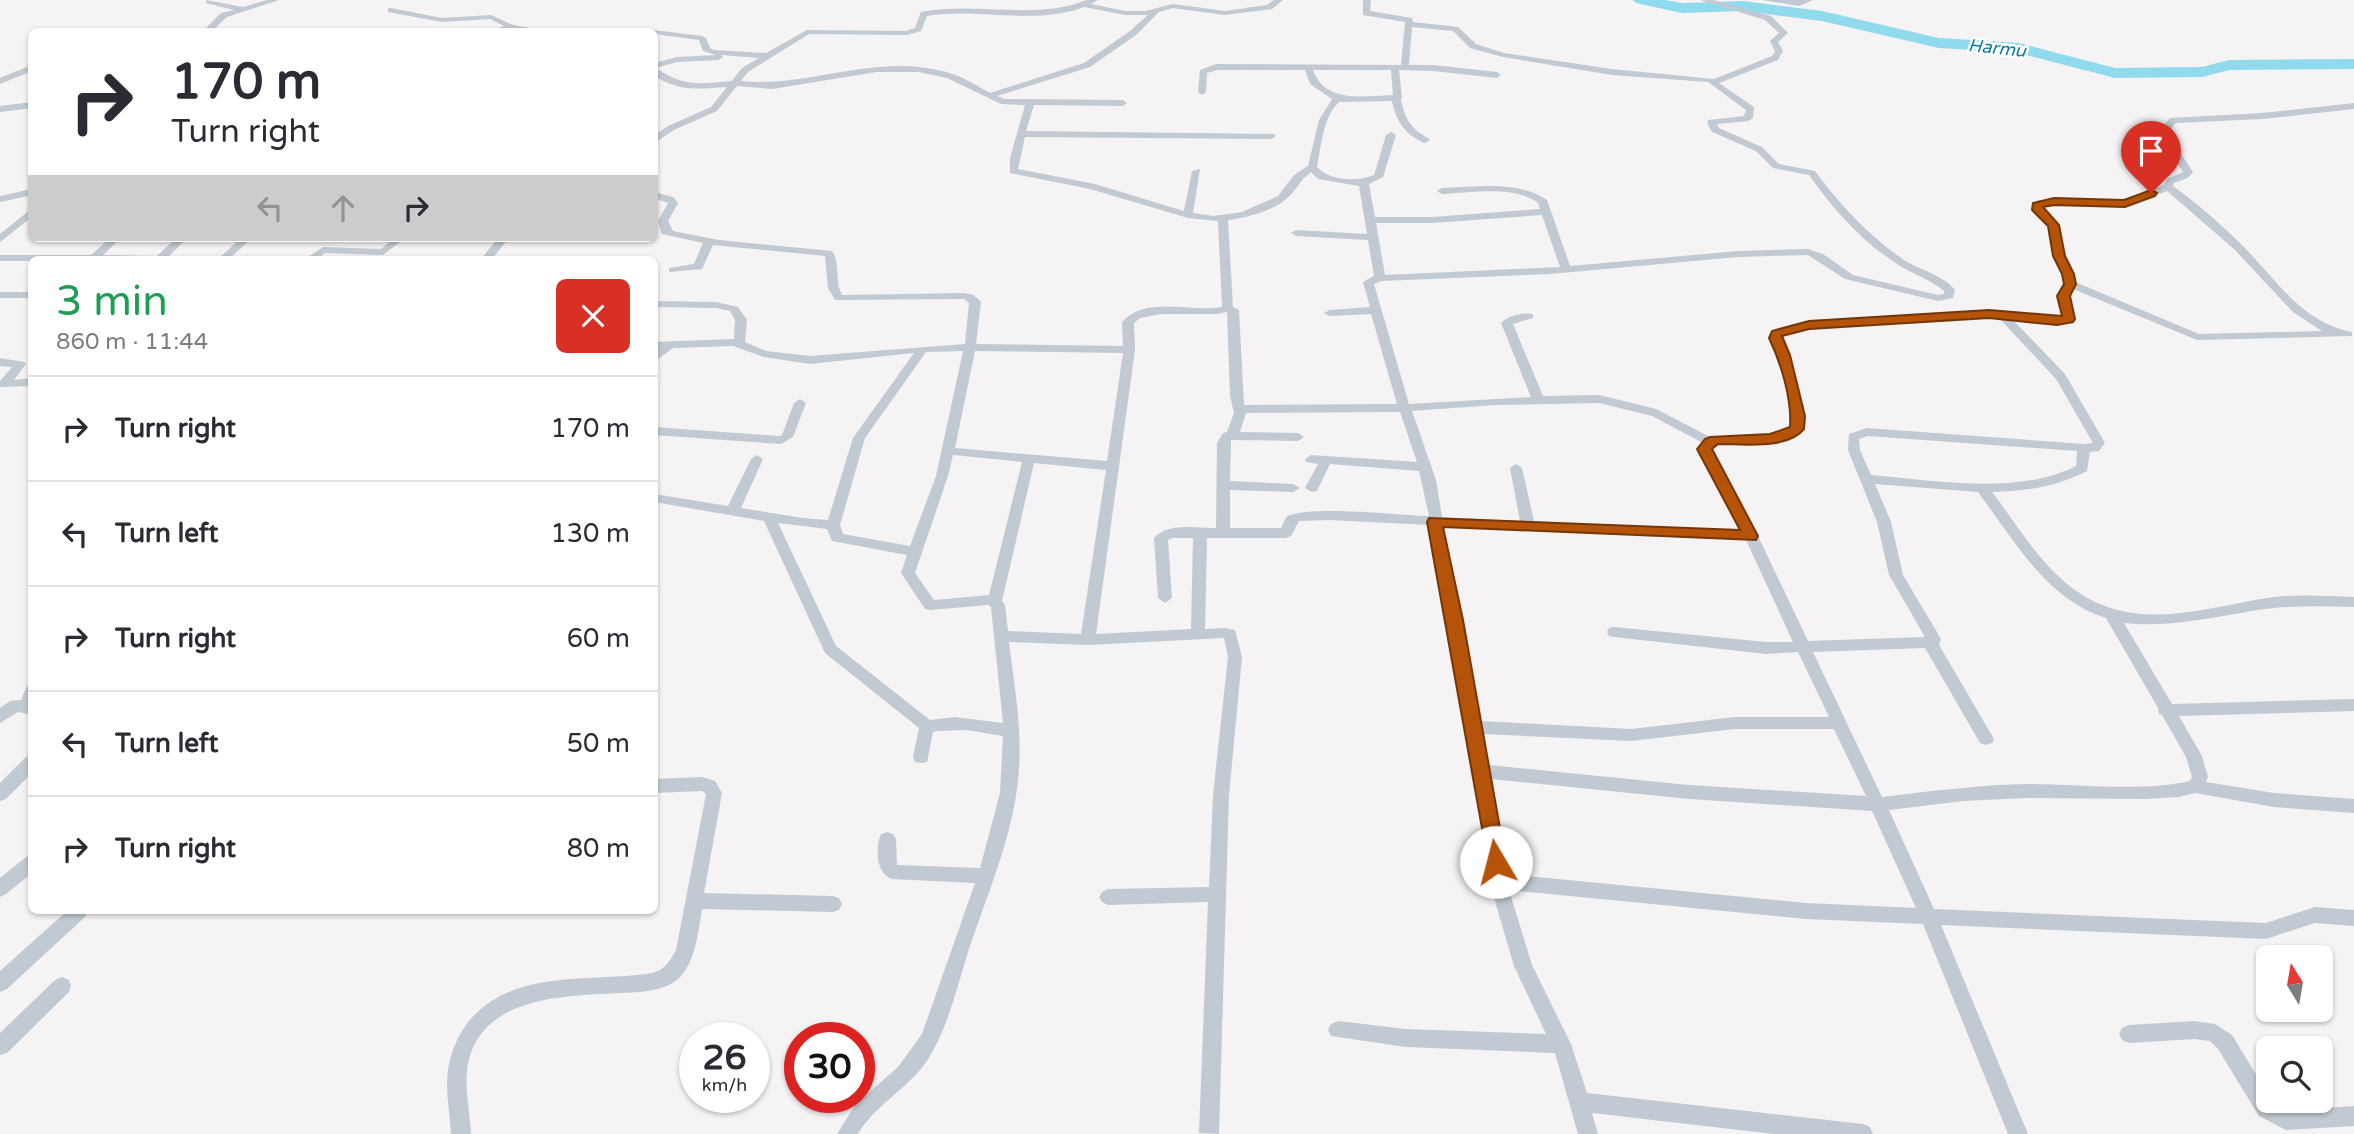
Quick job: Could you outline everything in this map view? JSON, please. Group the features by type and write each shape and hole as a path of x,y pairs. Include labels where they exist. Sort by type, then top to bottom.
{"street":[{"path":"209,28 218,18 275,0"},
{"path":"1086,5 1094,0"},
{"path":"658,137 671,128 714,109 744,70 812,31 913,32 918,29 924,14 947,7 992,4 1040,9 1086,5 1125,13 1158,9 1192,0"},
{"path":"1173,6 1203,12 1239,12 1269,7 1279,0"},
{"path":"1367,0 1366,13 1405,17 1409,20 1400,68 1399,95 1396,99 1399,118 1405,127 1425,140"},
{"path":"1409,24 1453,29 1473,46 1503,55 1612,72 1714,82 1779,55 1775,39 1784,34 1770,20 1704,0"},
{"path":"1766,0 1794,4 1809,0"},
{"path":"209,1 242,10"},
{"path":"989,96 1087,65 1133,33 1158,9"},
{"path":"391,10 442,20 491,17 519,28"},
{"path":"658,32 702,38 706,41 706,49 713,52 770,56"},
{"path":"658,66 677,60 747,54"},
{"path":"1202,92 1203,72 1208,68 1443,69 1497,75"},
{"path":"1308,68 1313,82 1337,99"},
{"path":"658,72 663,78 680,86 733,83 771,87 864,69 919,69 954,77 1004,102 1123,103"},
{"path":"0,81 28,70"},
{"path":"1588,1134 1581,1102 1561,1044 1523,966 1499,881 1474,727 1424,467 1368,282 1380,278 1566,270 1726,255 1808,252 1819,255 1845,276 1931,297 1950,296 1950,290 1945,285 1905,265 1853,223 1812,173 1776,166 1759,149 1715,130 1711,124 1713,121 1748,118 1751,109 1714,82"},
{"path":"1031,102 1012,167 1016,173 1092,186 1188,215 1223,219 1244,215 1282,198 1297,177 1312,167 1331,103 1337,99 1396,99"},
{"path":"0,109 28,106"},
{"path":"2168,187 2169,181 2185,176 2188,172 2169,143 2167,127 2170,121 2262,116 2354,106"},
{"path":"1023,134 1271,136"},
{"path":"1312,167 1321,177 1362,183 1378,177 1391,135"},
{"path":"1188,215 1197,171"},
{"path":"1362,183 1380,278"},
{"path":"2168,187 2125,204 2054,202 2037,205 2038,210 2053,225 2055,243 2070,284 2197,337 2351,334"},
{"path":"2168,187 2196,208 2242,250 2281,293 2315,323 2326,330 2351,334"},
{"path":"1442,191 1532,193 1540,198 1566,270"},
{"path":"3,199 28,192"},
{"path":"658,196 673,203 663,221 666,232 709,241 828,253 831,257 833,288 841,298 970,297 975,308 970,347 948,451 908,573 928,604 933,606 995,601"},
{"path":"3,199 28,199"},
{"path":"1370,220 1432,220 1546,212"},
{"path":"0,240 28,215"},
{"path":"1088,639 1129,350 1128,322 1132,318 1180,308 1216,311 1228,307 1223,219"},
{"path":"1296,233 1373,237"},
{"path":"673,270 698,267 709,241"},
{"path":"96,256 112,242"},
{"path":"163,256 179,242"},
{"path":"226,256 242,242"},
{"path":"314,256 323,250 383,252 395,242"},
{"path":"489,256 501,242"},
{"path":"0,258 28,258"},
{"path":"2018,1134 1929,917 1751,536 1706,453 1705,445 1710,442 1770,439 1791,434 1797,429 1798,416 1783,355 1775,338 1778,332 1809,325 2001,314 2057,321 2069,319 2063,296 2070,284"},
{"path":"0,295 28,295"},
{"path":"658,304 716,305 734,309 741,320 739,344"},
{"path":"1233,310 1236,396 1239,409 1233,434"},
{"path":"1330,313 1376,310"},
{"path":"1614,632 1745,646 1930,643 1934,639 1896,575 1884,522 1852,442 1853,437 1867,432 2084,448 2095,447 2099,443 2073,394 2050,363 2001,314"},
{"path":"1529,316 1515,318 1507,323 1538,399"},
{"path":"658,345 730,341 764,354 810,360 970,347 1129,350"},
{"path":"658,355 670,344"},
{"path":"915,552 851,543 838,538 833,525 859,438 923,349"},
{"path":"0,362 16,361 20,364 2,384"},
{"path":"2,384 28,383"},
{"path":"1239,409 1404,408 1538,399 1599,399 1656,413 1710,442"},
{"path":"658,431 781,440 787,437 800,403"},
{"path":"1223,533 1223,443 1227,436 1298,437"},
{"path":"1866,479 1981,486 2041,485 2057,481 2082,468 2084,448"},
{"path":"948,451 1112,466"},
{"path":"733,510 757,459"},
{"path":"847,1134 859,1116 912,1066 923,1051 938,1015 985,876 1007,798 1011,768 1011,731 998,604 995,601 1029,459"},
{"path":"1311,459 1424,467"},
{"path":"1312,488 1326,460"},
{"path":"1516,468 1528,527"},
{"path":"1223,485 1293,488"},
{"path":"1981,486 2060,584 2083,603 2113,617 2149,623 2278,602 2354,601"},
{"path":"658,499 769,518 833,525"},
{"path":"1165,598 1161,538 1170,533 1286,533 1292,519 1297,517 1329,516 1751,536"},
{"path":"769,518 830,649 928,727"},
{"path":"1198,635 1200,532"},
{"path":"2113,617 2193,756 2200,777 2195,786"},
{"path":"1000,636 1088,639 1230,634 1235,656 1222,795 1209,1133"},
{"path":"1930,643 1986,739"},
{"path":"2165,710 2354,705"},
{"path":"0,717 18,706"},
{"path":"928,727 955,723 1011,731"},
{"path":"1474,727 1631,735 1735,723 1839,723"},
{"path":"921,757 928,727"},
{"path":"0,794 28,766"},
{"path":"1482,772 1689,792 1877,804 1963,794 2026,791 2144,792 2179,790 2195,786 2237,796 2298,804 2354,806"},
{"path":"461,1134 457,1075 462,1050 485,1017 515,997 537,991 642,983 668,975 685,951 714,793 709,786 702,784 658,786"},
{"path":"887,839 888,867 892,872 985,876"},
{"path":"0,889 28,865"},
{"path":"1499,881 1806,911 1929,917 2266,931 2315,915 2354,919"},
{"path":"1108,897 1218,894"},
{"path":"695,901 833,904"},
{"path":"0,983 76,914"},
{"path":"0,1046 62,986"},
{"path":"1338,1030 1406,1038 1561,1044"},
{"path":"2129,1034 2211,1031 2225,1042 2266,1109 2276,1117 2286,1120 2354,1116"},
{"path":"1581,1102 1863,1134"}],"waterway":[{"name":"Harmu","path":"1641,0 1682,8 1743,6 1822,16 1939,43 2019,48 2115,73 2202,72 2229,65 2354,64"}],"route":[{"path":"1496,862 1455,620 1434,522 1751,536 1713,468 1705,445 1718,440 1770,439 1791,434 1797,429 1798,416 1783,355 1775,338 1776,333 1809,325 1989,314 2057,321 2069,319 2063,296 2070,284 2068,274 2055,243 2053,225 2038,210 2037,205 2043,202 2125,204 2151,193"}]}
